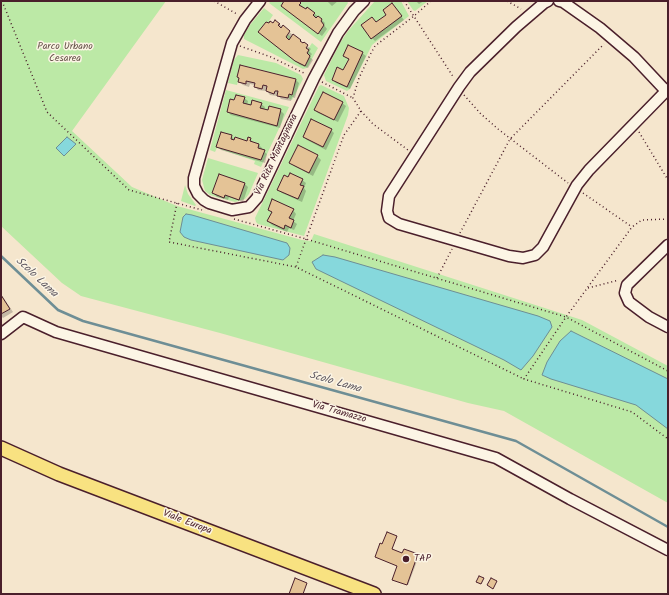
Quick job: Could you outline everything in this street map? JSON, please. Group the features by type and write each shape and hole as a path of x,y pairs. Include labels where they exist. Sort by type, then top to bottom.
{"main road":[{"name":"Viale Europa","path":"1,448 59,474 374,594"}],"street":[{"name":"Via Rita Montagnana","path":"260,1 245,20 232,43 194,178 194,186 198,194 204,200 232,210 249,207 257,198 314,78 338,33 354,11 364,1"},
{"path":"548,1 516,27 470,72 459,86 389,196 387,211 389,218 399,224 509,256 523,258 535,254 543,247 575,188 589,170 667,90 634,57 611,37 563,2 559,1"},
{"path":"668,245 627,285 625,293 629,302 668,327"},
{"name":"Via Tramazzo","path":"1,334 23,318 56,332 496,458 570,499 668,550"}],"path":[{"path":"2,1 47,112 129,190 207,212"},
{"path":"214,1 238,14"},
{"path":"404,1 465,96 481,114 510,139 575,188 632,226"},
{"path":"352,98 359,78 375,46 431,1"},
{"path":"507,1 530,15"},
{"path":"437,278 510,139 611,37"},
{"path":"238,45 271,57 309,76"},
{"path":"320,81 352,98 373,124 415,155"},
{"path":"296,267 344,135 361,111"},
{"path":"634,123 668,180"},
{"path":"177,204 169,242 296,267 524,379 632,412 668,439"},
{"path":"229,218 566,317 668,371"},
{"path":"524,379 566,317 632,226 642,220 668,219"},
{"path":"587,288 636,275"}],"green space":[{"name":"Parco Urbano Cesarea","path":"1,1 166,1 72,131 132,187 177,206 302,240 311,241 314,234 582,320 668,366 668,503 504,411 468,403 220,333 81,296 62,283 1,226"},
{"path":"271,1 347,1 348,3 321,42 269,3"},
{"path":"375,1 401,1 409,16 372,45 350,89 347,91 326,81 324,75 340,43 348,31"},
{"path":"407,1 428,1 415,11"},
{"path":"264,8 273,15 269,21 308,49 312,43 318,48 307,68 303,69 244,39 244,35 250,25"},
{"path":"238,55 276,63 301,75 303,79 292,100 288,98 289,94 292,95 296,79 241,65 237,77 239,78 237,85 228,83 234,60"},
{"path":"321,85 344,96 349,108 348,115 304,236 258,224 255,218 319,86"},
{"path":"226,90 289,107 261,167 254,164 255,161 217,148 215,152 210,150"},
{"path":"208,158 258,173 249,194 245,199 235,202 210,195 205,191 202,180"},
{"path":"185,185 188,194 196,205 195,206 181,201"}],"water":[{"path":"67,137 76,144 64,156 56,148"},
{"path":"186,214 287,243 290,248 289,255 283,260 191,240 184,237 180,232 183,217"},
{"path":"323,255 335,257 538,316 550,321 552,327 533,356 521,370 504,360 316,269 312,262"},
{"path":"571,331 668,379 668,429 636,405 542,375 547,362 560,341"}],"building":[{"path":"284,1 299,1 301,3 299,5 306,9 307,7 315,13 313,15 316,18 318,16 322,19 321,21 324,25 318,34 281,6"},
{"path":"392,3 402,16 371,39 361,25 372,17 376,22 386,15 383,10"},
{"path":"275,20 280,24 278,25 281,28 283,25 290,31 286,37 289,40 293,34 301,40 300,41 308,45 306,48 309,50 307,53 310,56 305,66 295,61 258,32 266,22 269,23 270,21 273,23"},
{"path":"348,45 363,52 347,87 332,80 337,67 343,70 349,59 343,56"},
{"path":"240,65 296,79 292,95 289,94 288,98 277,96 278,91 275,91 274,94 266,91 267,86 263,85 262,89 254,87 255,83 246,81 246,84 238,82 239,78 237,77"},
{"path":"323,92 343,102 334,120 314,110"},
{"path":"236,95 245,97 243,103 251,105 252,100 262,103 260,108 268,110 269,106 281,109 277,126 227,112 230,99 234,100"},
{"path":"311,119 332,129 323,147 303,137"},
{"path":"221,132 232,135 231,139 234,140 235,137 247,141 248,137 251,138 250,141 259,144 258,148 265,150 261,160 216,147"},
{"path":"298,145 318,155 309,173 289,163"},
{"path":"290,173 303,179 300,185 304,186 298,199 277,190 284,175 288,177"},
{"path":"219,174 245,183 239,200 225,195 224,198 212,193"},
{"path":"272,199 294,209 289,218 294,220 291,228 285,225 284,229 267,221 272,212 268,210"},
{"path":"1,295 10,309 1,314"},
{"path":"387,532 397,536 392,549 402,553 404,549 418,554 407,585 392,580 397,566 375,557 380,543 382,544"},
{"path":"479,576 484,578 481,584 476,582"},
{"path":"295,578 307,583 303,594 289,594"},
{"path":"491,578 497,581 493,589 487,585"}],"waterway":[{"name":"Scolo Lama","path":"1,256 58,310 83,321 516,441 668,527"}],"place":[{"name":"TAP","path":"406,559"}]}
